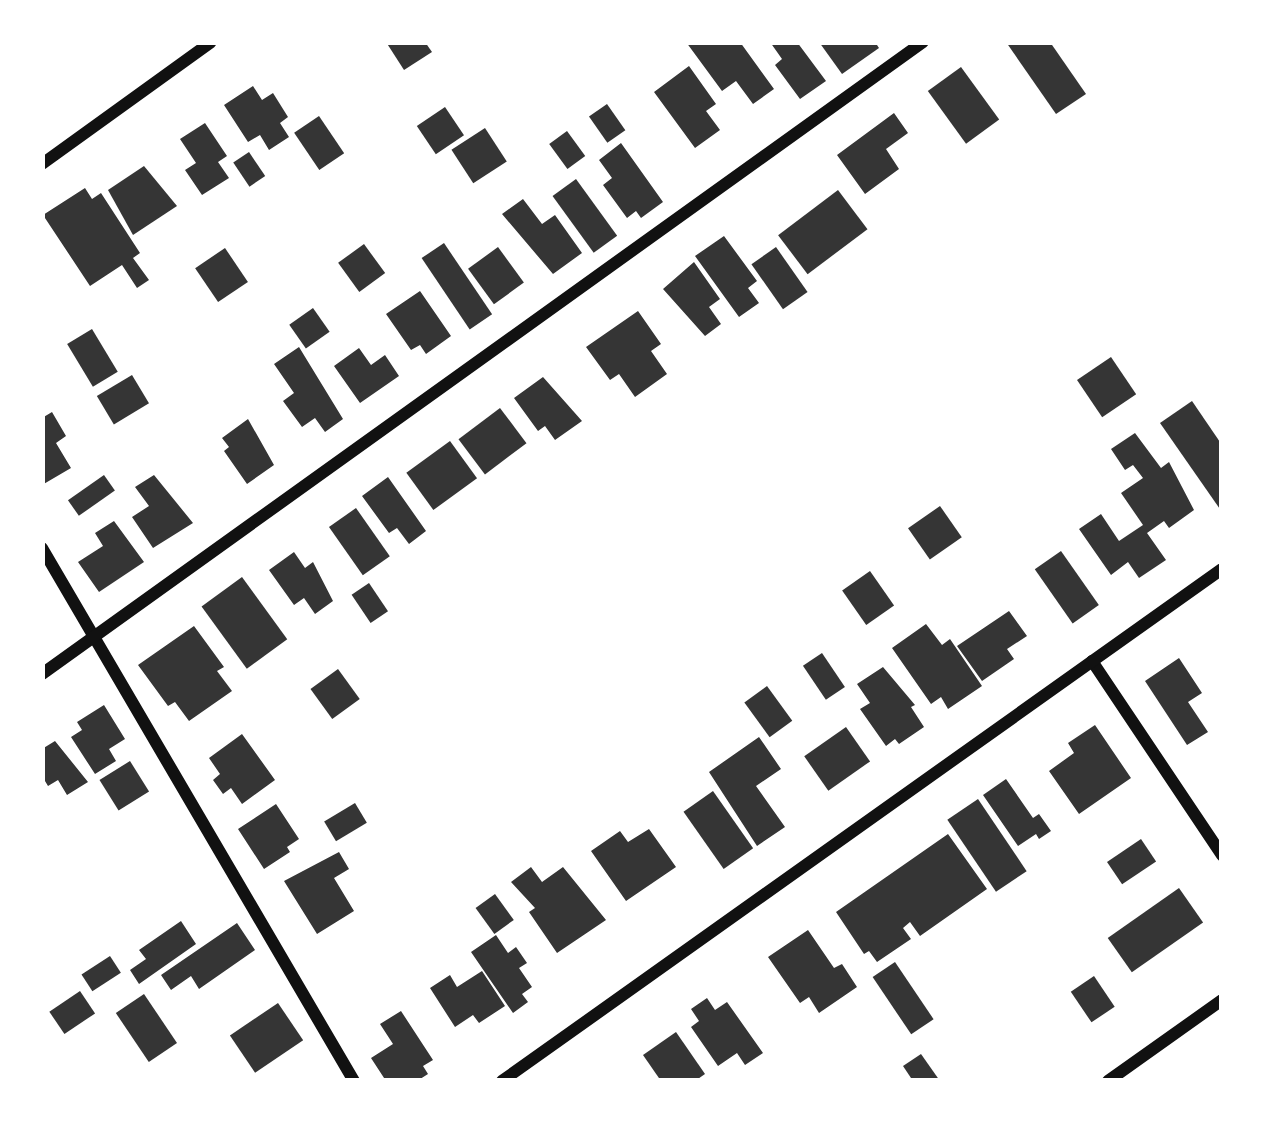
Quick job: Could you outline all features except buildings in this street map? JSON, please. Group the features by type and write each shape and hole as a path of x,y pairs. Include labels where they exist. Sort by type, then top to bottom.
{"street":[{"path":"42,164 211,42"},
{"path":"42,674 923,42"},
{"path":"42,548 354,1081"},
{"path":"502,1081 1222,569"},
{"path":"1092,662 1222,855"},
{"path":"1108,1081 1222,1000"}]}
